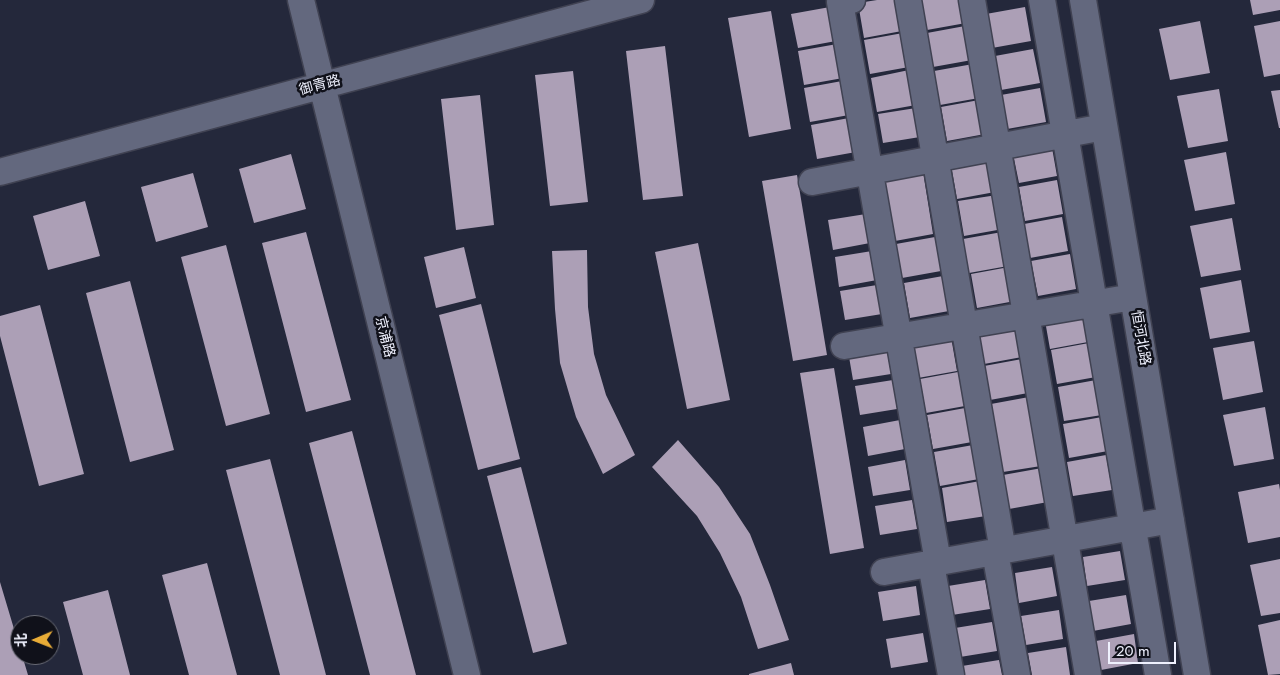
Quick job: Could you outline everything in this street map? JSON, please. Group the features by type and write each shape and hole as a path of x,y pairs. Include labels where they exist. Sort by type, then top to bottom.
{"street":[{"name":"京浦路","path":"301,0 466,675"},
{"name":"御青路","path":"0,172 641,0"},
{"path":"852,0 840,2 898,337 951,675"},
{"path":"908,0 964,326 1017,675"},
{"path":"972,0 1088,675"},
{"path":"1042,0 1158,675"},
{"name":"恒河北路","path":"1083,0 1197,675"},
{"path":"812,182 1104,127"},
{"path":"844,346 1133,297"},
{"path":"884,572 1171,520"}],"building":[{"path":"877,0 897,0 902,31 864,38 858,3"},
{"path":"921,0 962,0 966,23 927,30"},
{"path":"1250,0 1280,0 1280,10 1253,15"},
{"path":"830,7 836,41 798,48 791,14"},
{"path":"1025,7 1031,41 992,48 986,14"},
{"path":"771,11 791,129 749,137 728,18"},
{"path":"1200,21 1210,73 1170,80 1159,29"},
{"path":"1280,21 1280,74 1264,77 1254,26"},
{"path":"965,26 972,60 933,67 927,33"},
{"path":"903,33 909,67 870,74 864,40"},
{"path":"837,44 843,78 804,85 798,51"},
{"path":"665,46 683,196 643,200 626,51"},
{"path":"1033,49 1040,83 1001,90 995,56"},
{"path":"973,64 979,98 940,105 934,71"},
{"path":"909,70 916,105 877,112 871,78"},
{"path":"573,71 588,202 550,206 535,75"},
{"path":"842,81 849,115 810,122 804,88"},
{"path":"1040,88 1046,122 1007,129 1001,95"},
{"path":"1219,89 1228,141 1188,148 1177,96"},
{"path":"1280,90 1280,128 1279,128 1271,91"},
{"path":"480,95 494,225 456,230 441,99"},
{"path":"979,100 985,134 947,141 941,107"},
{"path":"916,108 920,137 883,143 878,114"},
{"path":"849,118 856,152 817,159 811,125"},
{"path":"1051,142 1057,176 1019,183 1012,149"},
{"path":"1226,152 1235,204 1195,211 1184,160"},
{"path":"291,154 306,209 254,223 239,169"},
{"path":"989,158 995,192 957,199 951,165"},
{"path":"922,165 933,234 895,241 883,172"},
{"path":"193,173 208,227 156,242 141,187"},
{"path":"797,175 827,355 793,361 762,181"},
{"path":"1057,180 1063,214 1025,221 1019,187"},
{"path":"997,195 1003,229 964,236 958,201"},
{"path":"85,201 100,256 48,270 33,216"},
{"path":"866,214 870,243 833,250 828,220"},
{"path":"1062,217 1068,251 1030,258 1024,224"},
{"path":"1232,218 1241,270 1201,277 1190,226"},
{"path":"306,232 351,400 306,412 262,243"},
{"path":"1002,232 1008,266 969,273 963,239"},
{"path":"935,237 941,271 902,278 896,244"},
{"path":"698,243 730,400 687,409 655,252"},
{"path":"226,245 270,414 226,426 181,257"},
{"path":"464,247 476,298 436,308 424,257"},
{"path":"587,250 588,307 594,354 606,395 635,455 603,474 576,417 560,363 555,309 552,251"},
{"path":"872,251 877,280 839,287 835,257"},
{"path":"1070,254 1076,289 1038,296 1031,261"},
{"path":"1009,267 1015,301 977,308 971,274"},
{"path":"943,276 949,311 910,318 904,283"},
{"path":"1241,280 1250,332 1210,339 1200,288"},
{"path":"130,281 174,450 130,462 86,293"},
{"path":"877,285 882,314 845,320 840,291"},
{"path":"481,304 520,459 478,470 439,315"},
{"path":"40,305 84,474 39,486 0,336 0,316"},
{"path":"1082,307 1088,342 1050,349 1044,315"},
{"path":"1016,323 1022,357 984,364 977,329"},
{"path":"951,337 957,371 918,378 912,343"},
{"path":"1254,341 1263,392 1223,400 1213,348"},
{"path":"1089,343 1096,377 1057,384 1051,350"},
{"path":"886,345 891,374 853,380 848,351"},
{"path":"1022,359 1028,393 990,400 984,366"},
{"path":"834,368 864,548 830,554 800,373"},
{"path":"958,372 965,406 926,413 920,379"},
{"path":"893,380 897,409 860,415 855,386"},
{"path":"1096,380 1102,415 1064,421 1058,387"},
{"path":"1029,397 1041,466 1003,472 991,404"},
{"path":"1265,407 1274,459 1234,466 1223,415"},
{"path":"965,408 972,442 933,449 927,415"},
{"path":"1102,417 1108,451 1069,458 1063,424"},
{"path":"900,420 905,449 868,456 863,427"},
{"path":"352,431 416,675 370,675 309,443"},
{"path":"678,440 719,487 750,534 789,640 758,649 741,597 720,553 697,516 652,467"},
{"path":"973,445 979,479 940,486 934,452"},
{"path":"1106,455 1112,490 1073,496 1067,462"},
{"path":"270,459 326,675 280,675 226,470"},
{"path":"905,460 910,490 873,496 868,467"},
{"path":"521,467 567,644 533,653 487,476"},
{"path":"1042,468 1048,502 1009,509 1003,475"},
{"path":"980,481 986,516 947,522 942,488"},
{"path":"1279,484 1280,537 1248,543 1238,492"},
{"path":"912,500 917,529 880,535 875,506"},
{"path":"1120,551 1125,580 1087,586 1083,557"},
{"path":"1280,559 1280,613 1261,616 1250,565"},
{"path":"207,563 237,675 189,675 162,575"},
{"path":"1052,567 1057,596 1019,603 1015,573"},
{"path":"985,580 990,609 952,615 948,586"},
{"path":"0,582 10,616 10,665 25,665 28,675 0,675"},
{"path":"916,586 920,615 883,621 878,592"},
{"path":"108,590 130,675 83,675 63,602"},
{"path":"1126,595 1131,624 1093,631 1089,601"},
{"path":"1059,610 1063,639 1026,645 1021,616"},
{"path":"1280,620 1280,674 1268,675 1258,625"},
{"path":"992,622 997,651 960,657 955,628"},
{"path":"923,633 928,662 891,668 886,639"},
{"path":"1134,634 1138,663 1101,670 1096,641"},
{"path":"1066,647 1070,675 1032,675 1028,653"},
{"path":"999,660 1002,675 964,675 962,666"},
{"path":"791,663 794,675 749,675 749,674"}]}
